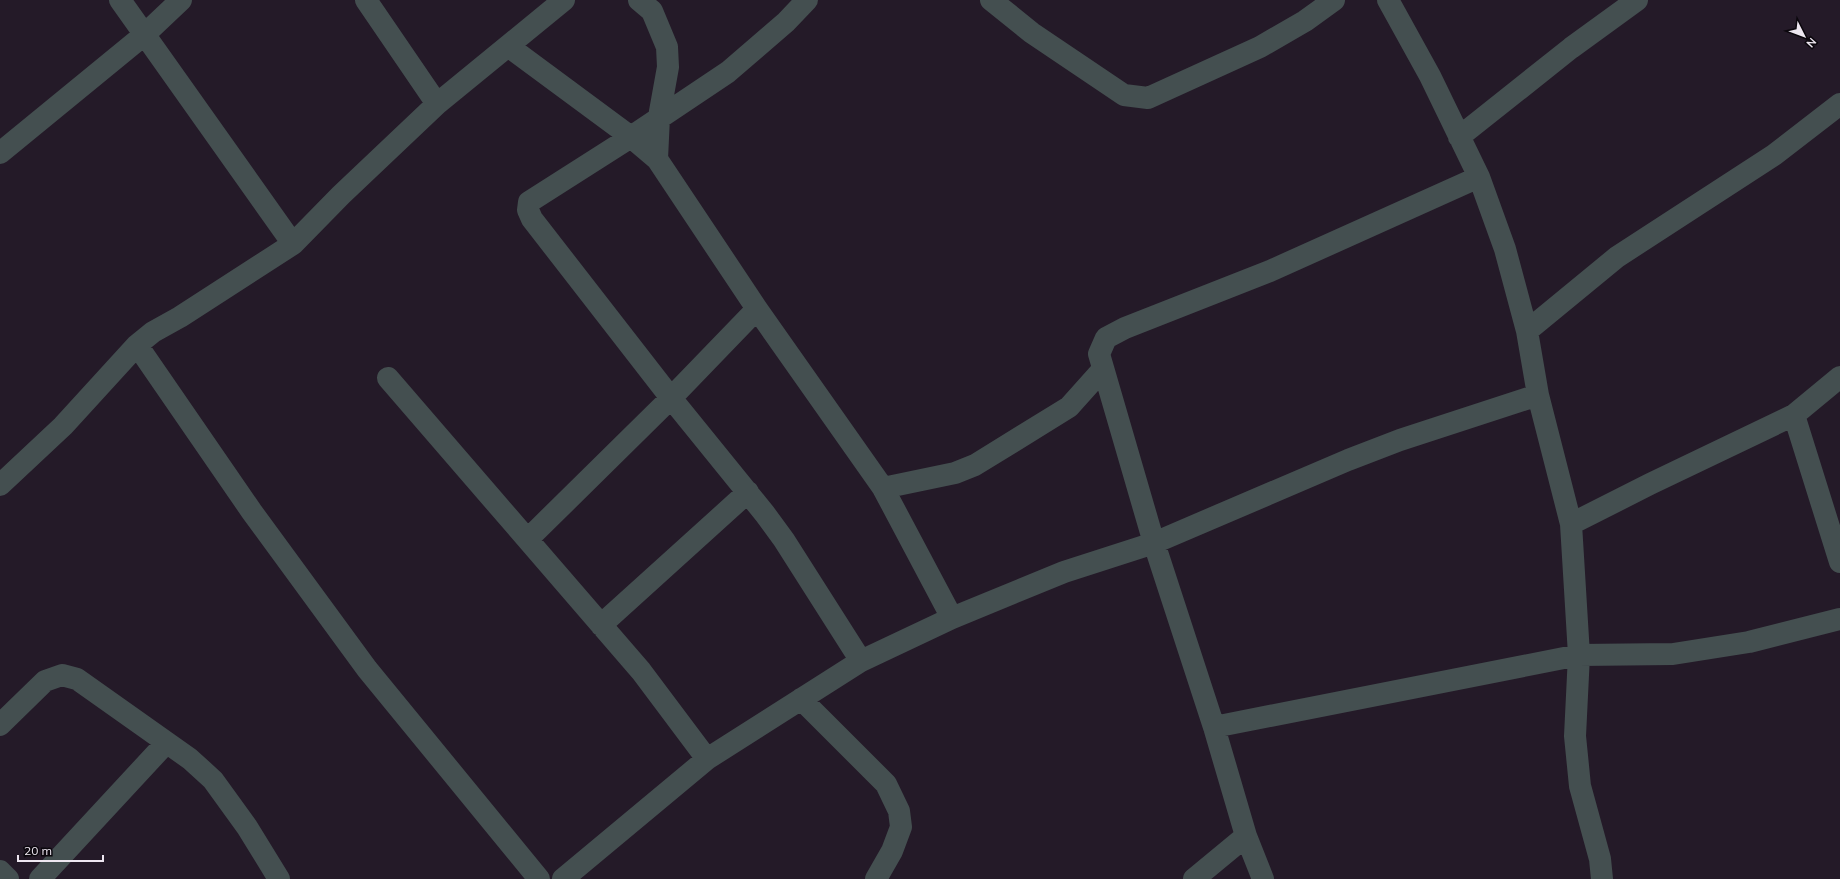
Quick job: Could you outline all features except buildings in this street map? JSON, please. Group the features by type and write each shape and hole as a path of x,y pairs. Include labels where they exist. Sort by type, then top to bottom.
{"street":[{"path":"120,0 292,244"},
{"path":"0,153 144,35 181,0"},
{"path":"366,0 437,104"},
{"path":"0,486 63,426 137,345 153,332 180,318 292,244 341,195 437,104 564,0"},
{"path":"639,0 652,11 667,47 668,67 660,117 657,159"},
{"path":"807,0 786,22 728,72 631,137 529,202 528,210 532,219 671,398 748,492 784,540 861,661"},
{"path":"991,0 1032,33 1124,95 1148,98 1260,47 1305,22 1334,0"},
{"path":"1388,0 1430,76 1479,177 1505,249 1527,331 1538,395 1571,524 1579,655 1575,736 1580,786 1600,859 1602,879"},
{"path":"1459,137 1571,48 1637,0"},
{"path":"508,46 631,137 657,159 757,309 883,488 952,618"},
{"path":"1527,331 1617,257 1774,155 1840,104"},
{"path":"1263,879 1246,836 1214,727 1154,543 1099,354 1106,338 1125,328 1270,272 1479,177"},
{"path":"528,539 671,398 757,309"},
{"path":"137,345 252,512 367,669 539,879"},
{"path":"883,488 955,473 975,465 1069,407 1103,369"},
{"path":"1571,524 1650,484 1794,415 1840,377"},
{"path":"388,378 641,671 707,759"},
{"path":"563,879 707,759 861,661 952,618 1064,572 1154,543 1348,460 1400,440 1538,395"},
{"path":"1794,415 1840,562"},
{"path":"601,625 748,492"},
{"path":"1214,727 1579,655 1673,654 1749,642 1840,619"},
{"path":"0,725 44,682 62,675 77,679 190,759 213,780 247,827 279,879"},
{"path":"801,699 886,784 899,810 901,827 892,851 876,879"},
{"path":"40,879 166,743"},
{"path":"1194,879 1246,836"},
{"path":"0,871 8,879"}]}
